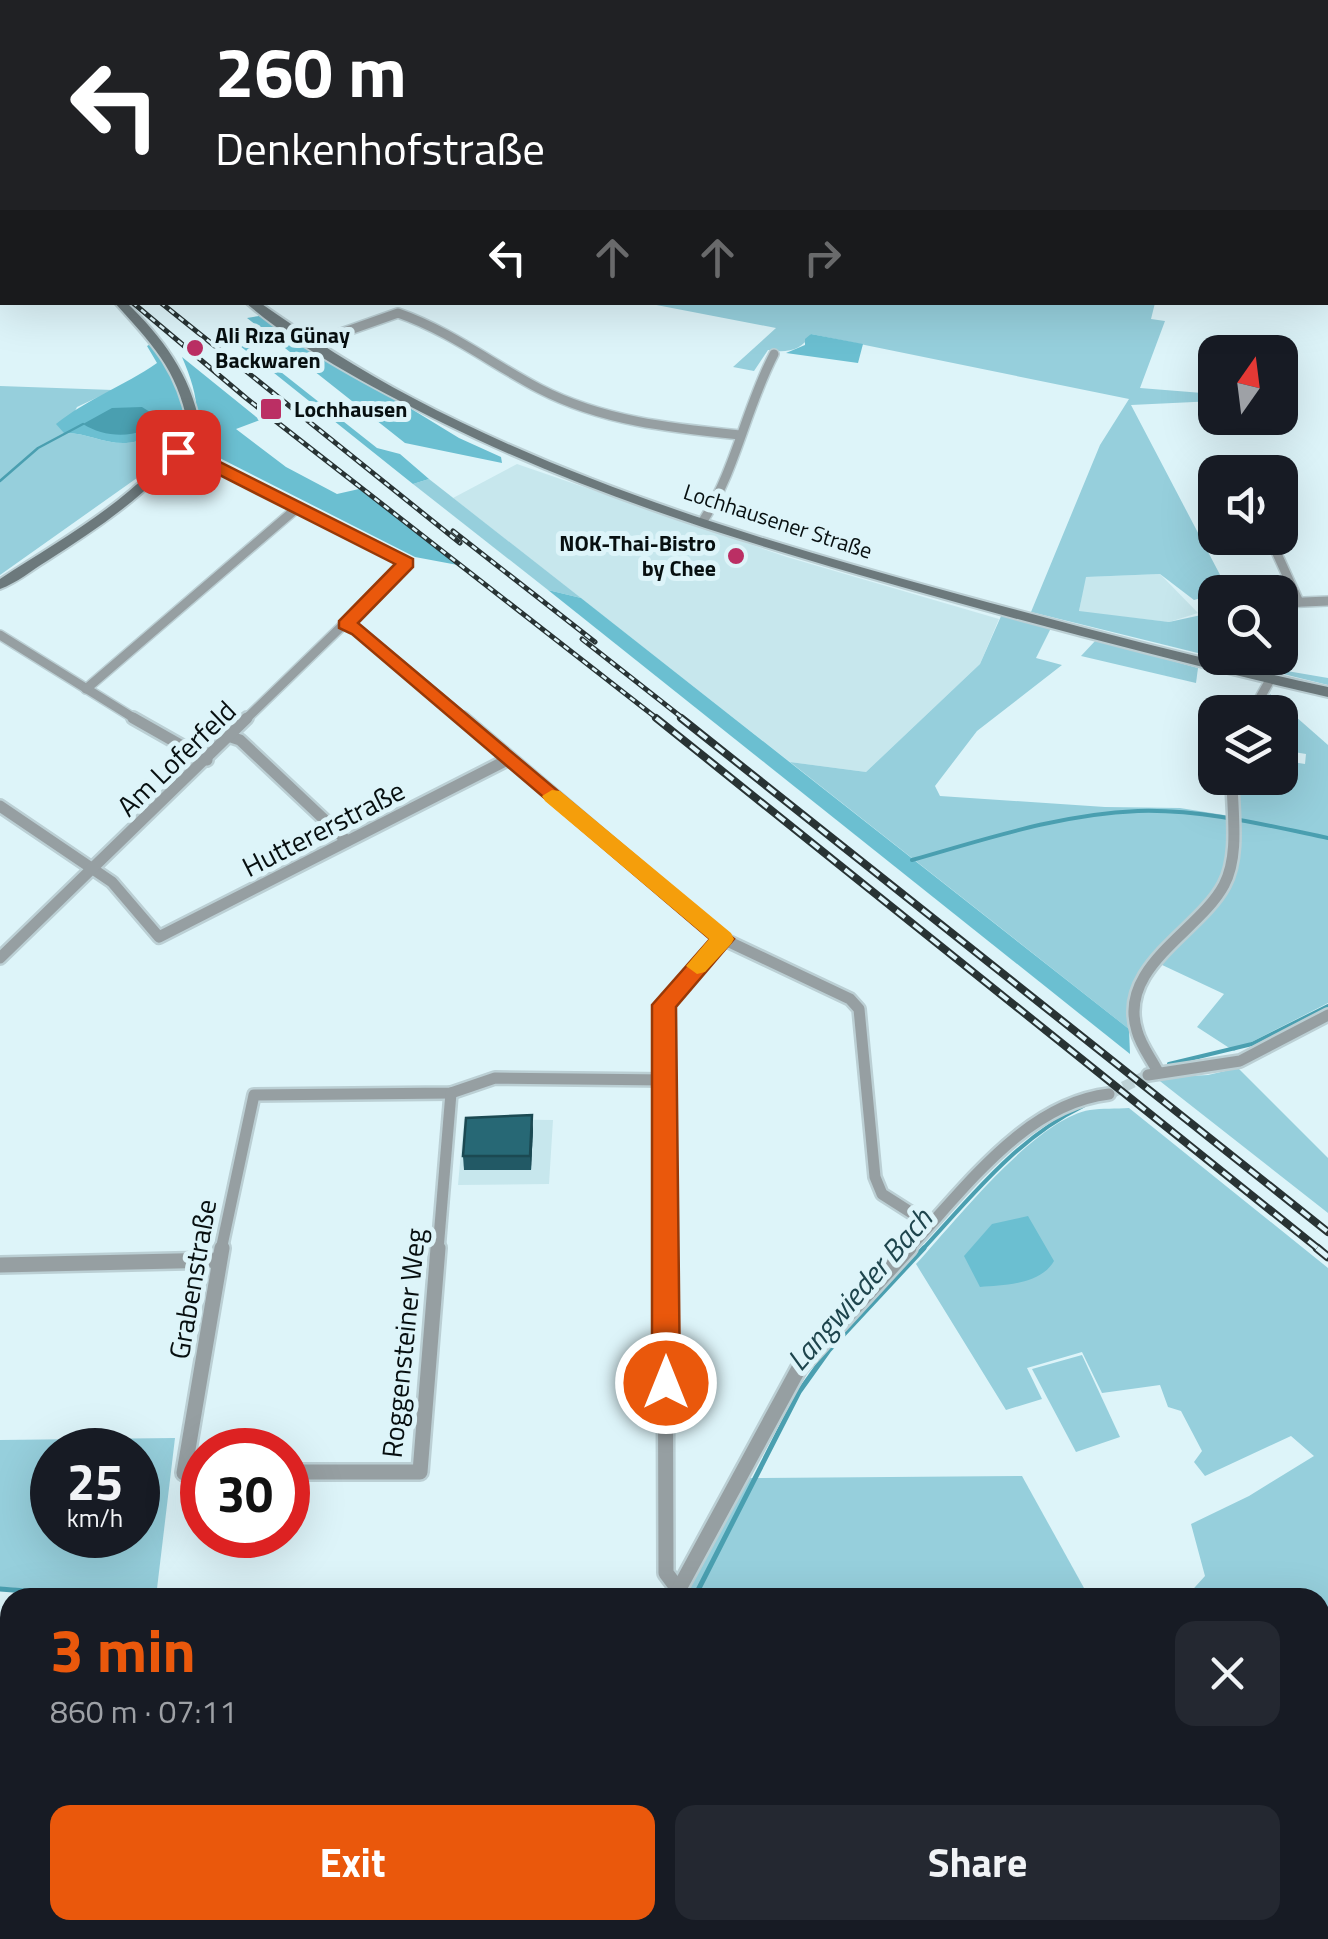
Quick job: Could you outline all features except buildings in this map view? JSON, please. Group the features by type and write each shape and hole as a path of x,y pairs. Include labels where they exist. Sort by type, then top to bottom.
{"main road":[{"path":"0,585 146,483 178,452 194,424 182,382 166,350 122,305"},
{"name":"Lochhausener Straße","path":"255,305 397,395 499,448 822,560 1270,680 1328,692"}],"street":[{"path":"313,343 398,312 403,305"},
{"path":"398,312 542,390 608,417 647,426 740,436"},
{"path":"703,521 730,471 758,380 774,354"},
{"path":"86,689 296,508 190,454 178,452"},
{"name":"Am Loferfeld","path":"0,958 406,563 296,508"},
{"path":"1278,555 1299,602 1328,601"},
{"path":"346,624 359,630 723,939 850,999 859,1010 875,1177 882,1194 928,1224"},
{"path":"0,635 207,760"},
{"path":"1262,695 1270,680"},
{"path":"231,737 240,740 347,841"},
{"name":"Huttererstraße","path":"93,869 112,882 158,936 509,760"},
{"path":"1232,795 1224,884 1163,950 1140,993 1134,1022 1153,1073 1240,1061 1328,1016"},
{"path":"0,806 93,869"},
{"path":"674,1588 666,1573 664,1005 723,939"},
{"path":"452,1093 495,1078 666,1080"},
{"name":"Grabenstraße","path":"191,1428 219,1260 254,1096 452,1093"},
{"name":"Roggensteiner Weg","path":"310,1472 420,1472 452,1093"},
{"path":"679,1588 799,1368 928,1224 1017,1135 1082,1097 1110,1094"},
{"path":"0,1265 219,1260"}],"shaded area":[{"path":"656,305 1154,305 1151,319 1165,321 1140,388 1198,393 1198,402 1131,405 1198,533 1198,555 1210,555 1220,575 1198,575 1198,599 1194,600 1160,574 1086,577 1079,611 1169,622 1198,616 1198,653 1031,612 1100,445 1129,399 811,334 793,350 768,350 754,371 733,367 776,328"},
{"path":"259,316 459,438 501,457 502,463 405,443 247,318"},
{"path":"220,324 377,448 400,454 429,479 413,484 215,326"},
{"path":"811,334 863,344 858,363 786,353 805,345"},
{"path":"154,342 178,389 186,423 180,435 159,434 126,443 64,433 56,424 157,363 147,346"},
{"path":"182,357 260,420 236,429 286,467 337,494 359,489 463,566 415,557 192,444 196,400"},
{"path":"0,386 113,390 77,407 64,433 126,443 159,434 180,435 168,456 0,575"},
{"path":"142,407 161,419 134,433 113,434 83,424 112,408"},
{"path":"517,464 787,557 999,619 980,664 866,772 790,762 453,498"},
{"path":"429,479 581,598 548,590 413,484"},
{"path":"1160,574 1198,613 1169,622 1079,612 1085,577"},
{"path":"548,590 581,598 1129,1029 1130,1054"},
{"path":"1002,614 1051,628 1036,658 1062,665 977,731 935,786 940,796 1180,808 1230,816 1225,873 1219,888 1153,957 1135,992 1129,1029 790,762 866,772 980,664"},
{"path":"1096,640 1198,668 1196,683 1081,656"},
{"path":"1287,675 1328,678 1328,685"},
{"path":"1298,719 1328,745 1328,1003 1234,1051 1197,1027 1224,994 1160,964 1226,885 1233,795 1298,795 1298,763 1305,764 1306,754 1298,753"},
{"path":"1238,1068 1328,1158 1328,1213 1156,1078 1208,1075"},
{"path":"1129,1108 1328,1268 1328,1588 1194,1588 1205,1576 1191,1524 1249,1496 1314,1456 1291,1436 1205,1476 1194,1462 1202,1451 1181,1411 1168,1407 1160,1385 1102,1393 1082,1352 1027,1368 1042,1399 1006,1410 916,1264 1021,1152 1068,1118 1090,1110"},
{"path":"464,1119 553,1120 549,1184 458,1185"},
{"path":"1028,1216 1054,1261 1031,1279 980,1287 964,1256 992,1224"},
{"path":"1082,1355 1120,1437 1076,1452 1032,1369"},
{"path":"160,1438 175,1438 157,1588 0,1587 0,1440 30,1440 30,1558 160,1558"},
{"path":"1022,1476 1084,1588 690,1588 749,1478"}],"waterway":[{"path":"0,481 38,448 83,424"},
{"path":"912,860 1052,822 1138,811 1210,815 1328,838"},
{"name":"Langwieder Bach","path":"1169,1064 1252,1044 1328,1006"},
{"name":"Langwieder Bach","path":"922,1250 1016,1152 1083,1106"},
{"name":"Langwieder Bach","path":"699,1588 799,1392 829,1350 924,1248"}],"tunnel":[{"path":"1109,1094 1148,1075"}],"railway":[{"path":"136,305 246,398 659,720"},
{"path":"164,305 460,543"},
{"path":"453,531 595,642"},
{"path":"582,639 685,720"},
{"path":"656,718 1320,1250"},
{"path":"681,718 1328,1232"},
{"path":"1317,1248 1328,1257"}],"slow traffic":[{"path":"552,796 723,939 697,966"}],"place":[{"name":"Ali Rıza Günay Backwaren","path":"195,348"},
{"name":"Lochhausen","path":"271,409"},
{"name":"NOK-Thai-Bistro by Chee","path":"736,556"}],"route":[{"path":"178,452 190,454 406,563 346,624 359,630 723,939 664,1005 666,1383"}]}
